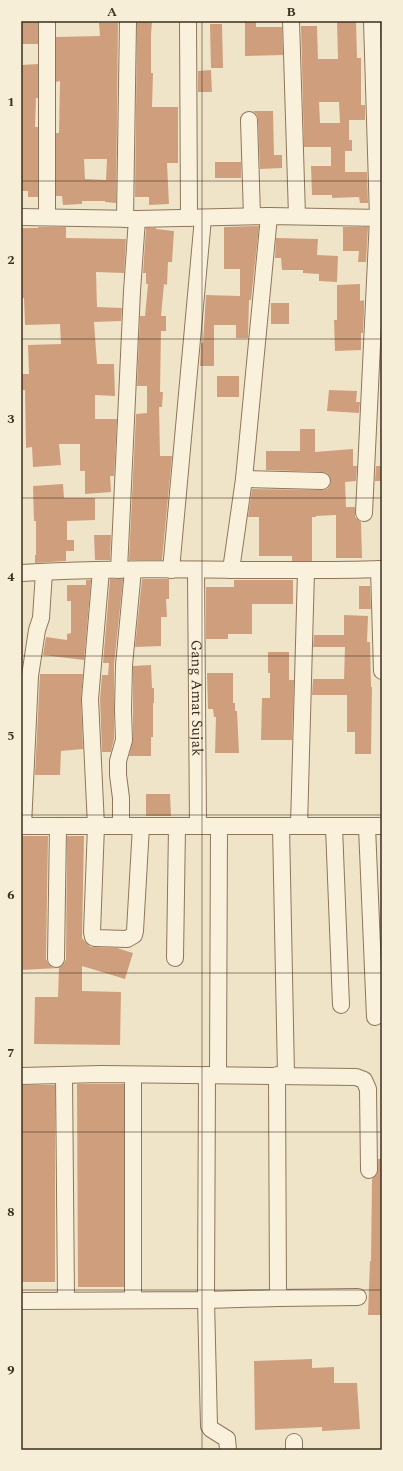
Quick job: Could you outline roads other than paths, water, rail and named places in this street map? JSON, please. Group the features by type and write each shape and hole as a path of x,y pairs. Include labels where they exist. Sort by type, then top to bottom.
{"street":[{"path":"47,21 47,217"},
{"path":"121,826 121,798 118,761 124,740 123,710 132,291 128,21"},
{"path":"172,570 196,218 188,21"},
{"path":"290,21 297,216"},
{"path":"364,513 380,218 372,21"},
{"path":"249,120 252,216"},
{"path":"231,570 244,479 269,216"},
{"path":"21,217 131,219 297,216 380,218"},
{"path":"244,479 322,481"},
{"path":"21,573 101,570 306,571 380,569 382,671"},
{"path":"101,570 90,699 96,826 92,934 95,938 131,938 135,931 141,826"},
{"name":"Gang Amat Sujak","path":"196,571 198,826"},
{"path":"299,826 306,571"},
{"path":"44,572 41,618 37,630 30,676 22,826 374,826 375,1017"},
{"path":"56,959 58,826"},
{"path":"278,1298 281,1075 280,826"},
{"path":"334,826 341,1005"},
{"path":"175,958 177,827"},
{"path":"219,827 206,1300 209,1426 227,1440 228,1450"},
{"path":"21,1076 101,1074 356,1077 364,1080 368,1089 369,1170"},
{"path":"133,1075 133,1300"},
{"path":"64,1076 66,1300"},
{"path":"21,1301 358,1297"}]}
